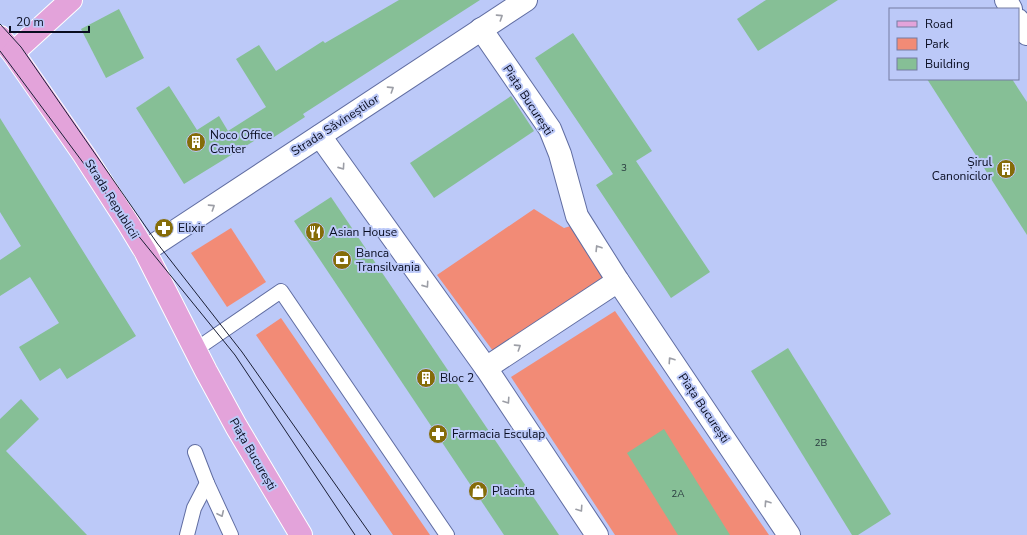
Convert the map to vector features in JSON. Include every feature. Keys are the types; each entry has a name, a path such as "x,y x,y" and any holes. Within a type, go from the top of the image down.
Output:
{"main road":[{"path":"7,45 71,0"},
{"name":"Strada Republicii","path":"7,45 84,155 145,251 206,371"},
{"name":"Piața București","path":"206,371 236,426 301,535"}],"street":[{"name":"Strada Săvineștilor","path":"145,251 526,0"},
{"path":"1019,22 1027,34"},
{"name":"Piața București","path":"481,29 550,129 560,154 577,216 618,282 789,535"},
{"path":"320,136 486,368 597,535"},
{"path":"486,368 618,282"}],"lane":[{"path":"195,350 281,291 447,535"},
{"path":"195,452 207,483 231,535"},
{"path":"187,535 194,508 207,483"}],"green space":[{"path":"534,209 564,228 574,225 607,275 493,351 437,275"},
{"path":"231,228 266,282 227,307 191,253"},
{"path":"615,311 769,535 615,535 511,377"},
{"path":"281,318 430,535 393,535 256,335"}],"building":[{"path":"399,0 480,0 303,114 305,117 271,139 267,133 184,184 136,108 169,86 197,130 219,116 228,131 266,107 236,59 259,45 276,71 323,41 325,43"},
{"path":"766,0 838,0 758,51 737,19"},
{"path":"119,9 144,58 106,78 81,29"},
{"path":"573,33 652,151 636,161 710,272 671,298 596,185 613,174 535,58"},
{"name":"Șirul Canonicilor","path":"928,80 1013,80 1027,102 1027,235"},
{"path":"511,96 534,131 434,198 410,163"},
{"path":"0,118 136,336 67,379 60,368 40,381 19,347 59,323 30,277 0,296 0,260 21,246 0,212"},
{"name":"Bloc 2","path":"331,197 559,535 504,535 294,221"},
{"path":"788,348 891,514 858,535 852,535 751,371"},
{"path":"21,399 39,419 6,451 87,535 0,535 0,419"},
{"path":"664,429 730,535 678,535 627,453"}],"tram line":[{"path":"0,24 21,47 157,243 242,352 371,535"},
{"path":"0,51 128,223 235,355 355,535"}],"place":[{"name":"Noco Office Center","path":"196,142"},
{"name":"Șirul Canonicilor","path":"1006,169"},
{"name":"Elixir","path":"164,228"},
{"name":"Asian House","path":"315,232"},
{"name":"Banca Transilvania","path":"342,260"},
{"name":"Bloc 2","path":"426,378"},
{"name":"Farmacia Esculap","path":"438,434"},
{"name":"Placinta","path":"478,491"}]}
